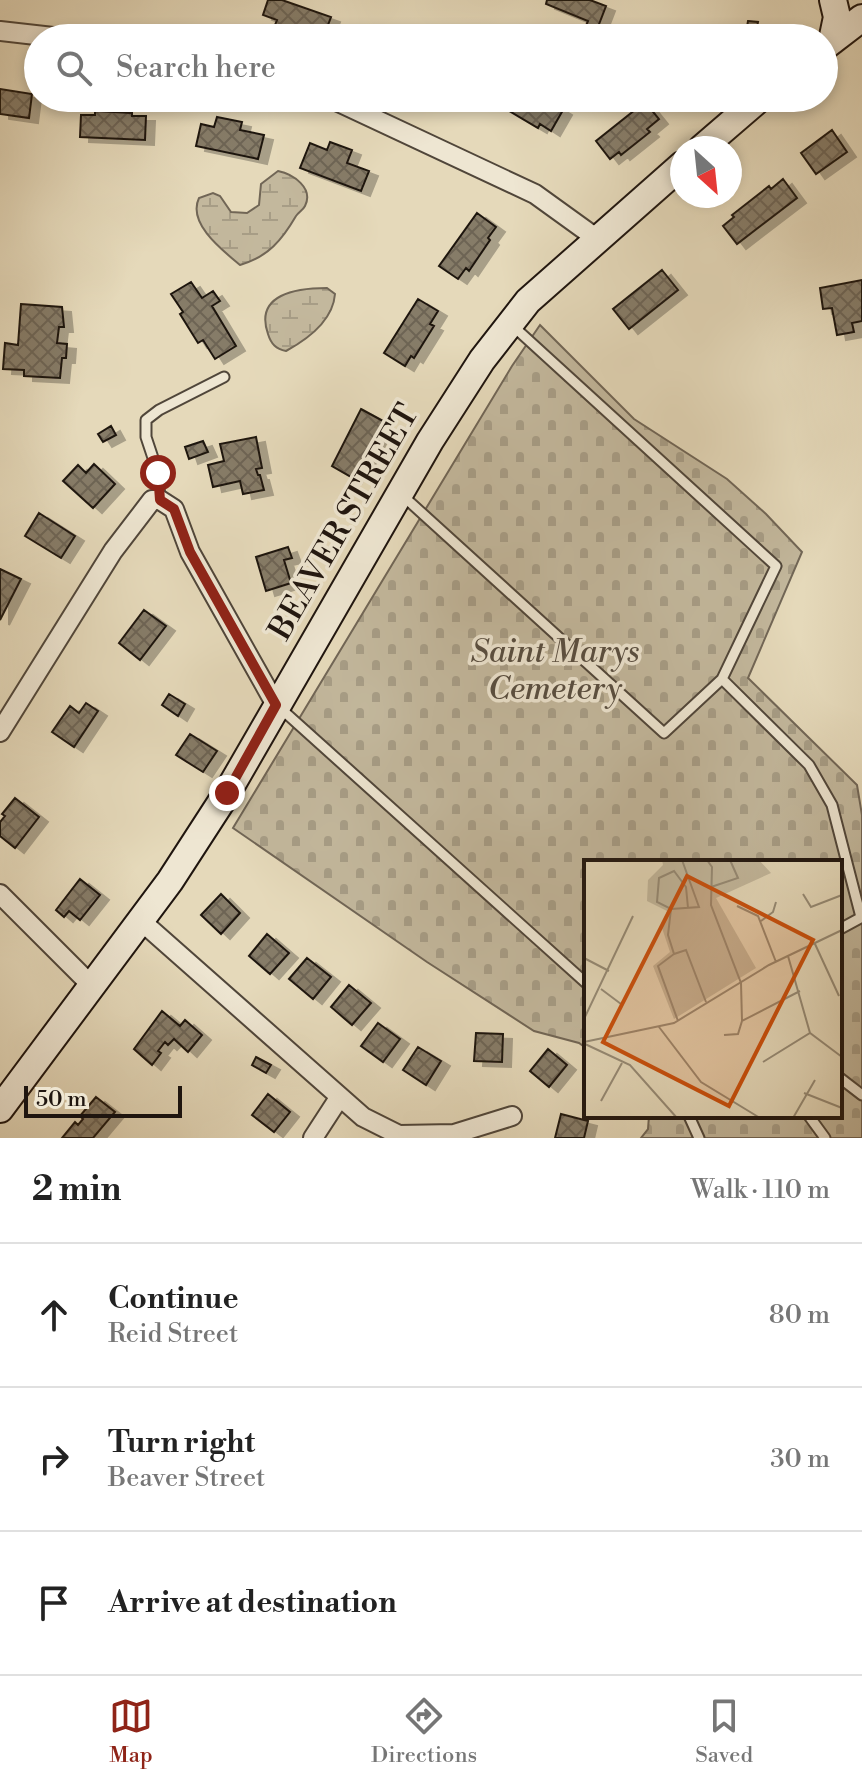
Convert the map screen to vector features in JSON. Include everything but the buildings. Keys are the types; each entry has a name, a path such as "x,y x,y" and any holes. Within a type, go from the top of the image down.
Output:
{"main road":[{"path":"833,0 837,17 835,24"},
{"path":"838,36 862,18"},
{"path":"716,136 744,112"},
{"name":"BEAVER STREET","path":"0,1109 170,881 227,793 400,493 482,360 528,301 670,175"}],"street":[{"path":"0,31 24,34"},
{"path":"360,112 535,194 596,238"},
{"path":"0,732 113,551 152,500 160,500 174,509 190,552 276,705"},
{"path":"0,894 92,986"},
{"path":"140,920 363,1117 399,1135 454,1134 512,1116"},
{"path":"313,1138 339,1098"}],"lane":[{"path":"400,493 664,733 722,679 776,566 510,323"},
{"path":"160,500 158,473 146,437 146,420 159,410 224,377"},
{"path":"722,679 809,765 832,805 862,917 842,928"},
{"path":"276,705 584,981"},
{"path":"842,1080 862,1095"},
{"path":"690,1118 699,1138"},
{"path":"810,1118 825,1138"}],"green space":[{"path":"278,171 290,175 304,188 307,193 305,206 273,246 259,257 240,265 216,244 202,226 198,217 199,198 213,193 220,196 231,212 247,213 259,205 261,184"},
{"path":"327,288 335,294 333,303 318,328 286,351 274,346 265,321 267,310 273,302 291,292"},
{"name":"Saint Marys Cemetery","path":"540,325 634,419 727,479 802,552 748,678 857,785 862,815 862,1138 641,1138 648,1129 649,1118 842,1118 842,860 584,860 584,1047 534,1031 427,962 233,828 512,366"}],"route":[{"path":"158,473 160,500 174,509 190,552 276,705 227,793"}]}
